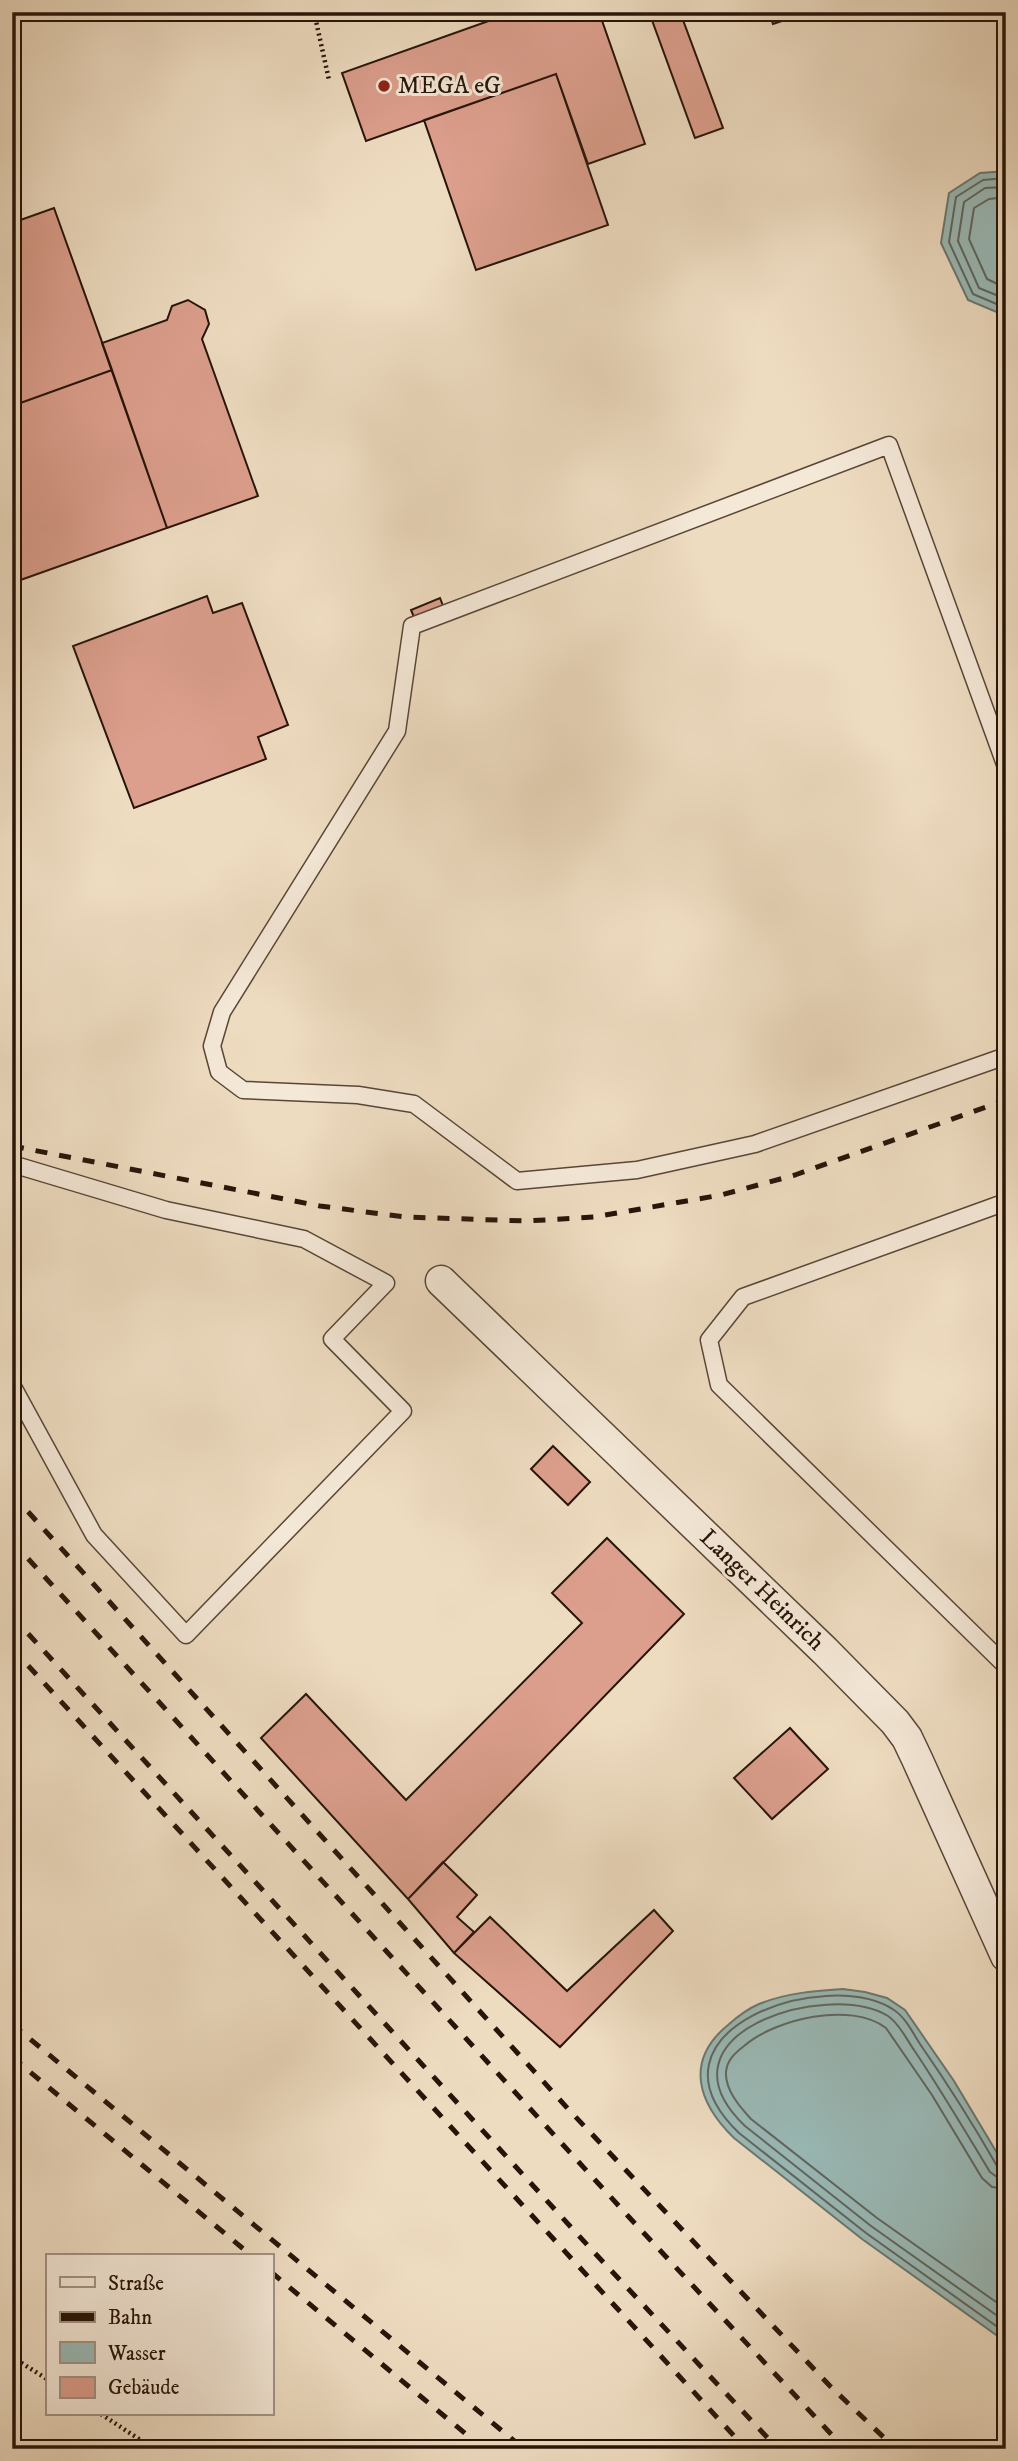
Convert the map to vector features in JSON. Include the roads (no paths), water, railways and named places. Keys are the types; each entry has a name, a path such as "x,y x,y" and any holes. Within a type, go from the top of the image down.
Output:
{"street":[{"name":"Langer Heinrich","path":"441,1281 806,1632 895,1722 907,1738 917,1759 1006,1956"}],"lane":[{"path":"1006,767 890,444 412,626 397,731 222,1012 212,1046 219,1072 243,1090 358,1095 414,1104 517,1181 637,1170 755,1144 1006,1056"},
{"path":"12,1164 166,1210 304,1239 386,1283 332,1339 403,1411 186,1635 94,1535 12,1385"},
{"path":"1006,1202 743,1297 709,1340 719,1385 1006,1666"}],"water":[{"path":"1006,171 1006,316 968,300 941,243 949,193 980,173"},
{"path":"843,1989 887,1998 905,2010 954,2081 1006,2168 1006,2342 862,2239 734,2138 712,2111 705,2096 701,2067 705,2053 714,2039 739,2016 755,2006 779,1997"}],"railway":[{"path":"12,1146 320,1206 405,1217 527,1221 594,1217 721,1195 795,1175 1006,1100"},
{"path":"12,1494 570,2111 830,2386 896,2449"},
{"path":"12,1541 628,2216 845,2449"},
{"path":"12,1616 591,2249 778,2449"},
{"path":"12,1648 746,2449"},
{"path":"12,2024 524,2449"},
{"path":"12,2057 250,2254"},
{"path":"273,2274 484,2449"}],"place":[{"name":"MEGA eG","path":"384,86"}]}
